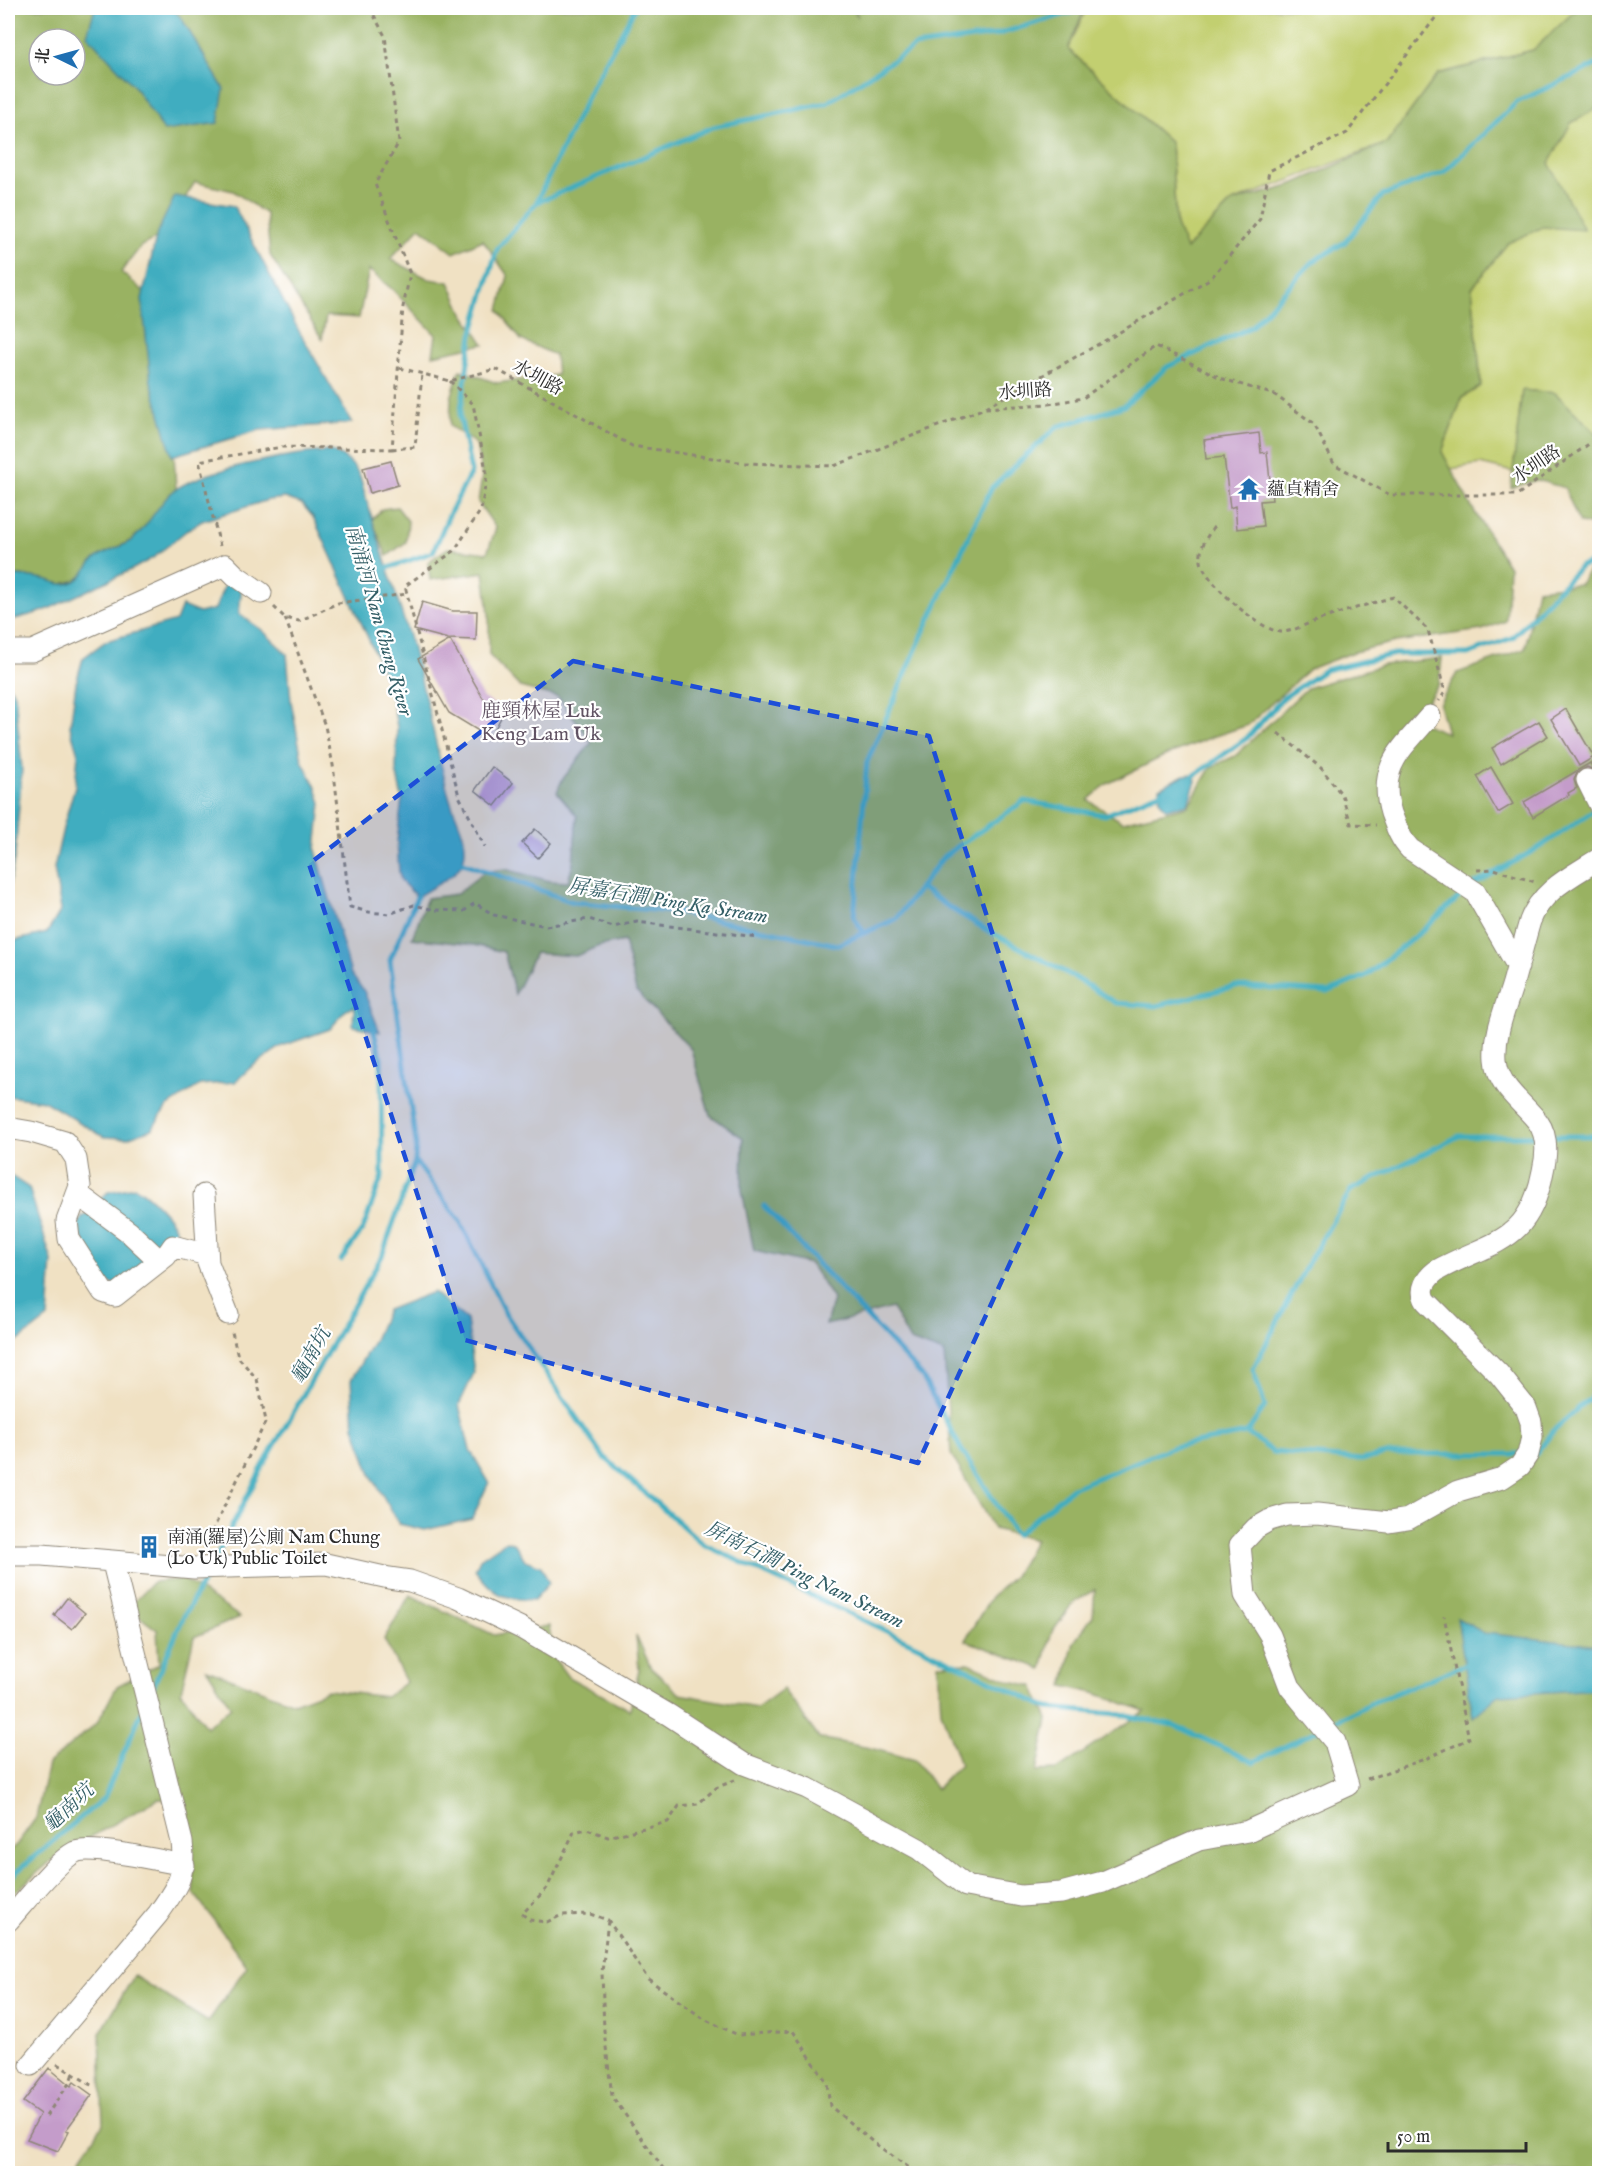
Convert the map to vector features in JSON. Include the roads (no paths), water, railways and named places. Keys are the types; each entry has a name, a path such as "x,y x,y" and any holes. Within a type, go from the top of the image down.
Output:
{"street":[{"path":"8,651 32,651 225,565 261,593"},
{"path":"1430,716 1400,752 1388,774 1386,793 1396,826 1410,849 1475,892 1518,967"},
{"path":"1587,780 1599,806"},
{"path":"8,1555 42,1555 113,1563 194,1568 326,1564 410,1581 459,1598 531,1634 669,1715 744,1764 807,1788 919,1850 966,1886 1021,1896 1061,1893 1103,1882 1199,1840 1248,1832 1348,1785 1335,1742 1290,1687 1270,1635 1245,1594 1240,1545 1256,1528 1270,1520 1287,1515 1305,1513 1389,1522 1408,1519 1458,1491 1510,1474 1520,1466 1531,1446 1532,1429 1523,1401 1432,1309 1423,1293 1427,1279 1436,1271 1496,1244 1517,1228 1532,1206 1540,1185 1546,1150 1543,1130 1507,1089 1496,1060 1500,1028 1532,913 1542,898 1553,888 1599,858"},
{"path":"8,1128 65,1142 76,1159 80,1186 67,1221 69,1239 103,1292 115,1296 160,1261 173,1246 207,1255"},
{"path":"78,1194 129,1232 160,1261"},
{"path":"204,1195 208,1263 228,1314"},
{"path":"35,2060 158,1914 174,1892 184,1864 182,1842 113,1563"},
{"path":"8,1921 65,1859 77,1851 98,1851 184,1864"}],"water":[{"path":"95,8 172,8 182,19 224,89 218,123 164,131 134,86 87,35"},
{"path":"175,196 234,206 299,331 352,423 260,430 172,456 151,382 142,299 157,233"},
{"name":"南涌河 Nam Chung River","path":"331,451 348,461 360,476 412,646 449,796 465,844 465,853 460,867 450,877 417,897 401,881 399,873 397,841 402,799 396,770 397,727 392,699 383,671 326,545 313,517 302,504 285,498 268,500 202,521 153,558 133,569 44,611 8,621 8,576 35,577 57,583 70,583 82,576 95,559 132,540 170,494 182,485 200,477 246,464"},
{"path":"232,579 242,586 239,614 262,630 287,654 291,701 302,760 316,787 321,803 316,850 351,974 364,991 380,1032 353,1026 354,1006 345,1011 330,1029 282,1046 250,1068 235,1082 200,1085 167,1107 152,1129 127,1138 104,1137 44,1101 8,1096 8,942 47,933 61,910 54,868 75,786 78,754 70,727 76,683 83,658 106,641 176,621 182,606 199,613 215,609 224,586"},
{"path":"8,685 15,694 22,769 15,855 8,893"},
{"path":"1194,774 1196,781 1188,804 1166,809 1160,801 1159,788 1184,775"},
{"path":"8,1174 29,1188 52,1261 48,1318 8,1349"},
{"path":"135,1187 159,1206 174,1225 176,1231 160,1245 152,1244 100,1200 108,1192"},
{"path":"89,1213 149,1257 120,1287 105,1281 80,1234 79,1223 82,1217"},
{"path":"433,1292 467,1320 474,1373 459,1405 470,1450 489,1482 472,1519 425,1530 399,1524 371,1475 354,1426 351,1380 373,1342 387,1310"},
{"path":"506,1541 515,1544 525,1560 541,1566 549,1583 534,1600 515,1599 494,1591 475,1570 480,1559"},
{"path":"1457,1618 1484,1633 1599,1646 1599,1689 1499,1695 1473,1717"}],"waterway":[{"path":"536,203 591,89 635,8"},
{"name":"南涌河 Nam Chung River","path":"382,567 388,568 433,552 471,472 460,416 472,335 497,249 536,203 713,127 827,103 915,46 995,35 1086,8"},
{"path":"864,933 854,917 867,762 924,631 992,487 1057,427 1124,406 1167,367 1251,327 1312,262 1345,242 1383,195 1444,172 1517,102 1600,63"},
{"name":"屏嘉石澗 Ping Ka Stream","path":"1188,780 1247,738 1283,698 1325,670 1395,654 1468,654 1512,638 1581,566 1600,560"},
{"name":"屏嘉石澗 Ping Ka Stream","path":"458,861 573,902 682,913 837,945 896,919 944,856 1024,801 1105,815 1164,791"},
{"path":"1473,885 1540,847 1598,808"},
{"path":"920,887 987,930 1074,977 1116,1003 1156,1006 1236,986 1328,992 1367,975 1422,931 1466,891"},
{"name":"屏南石澗 Ping Nam Stream","path":"417,897 390,960 416,1144 415,1161 460,1221 505,1313 602,1455 703,1544 1048,1708 1116,1714 1174,1725 1253,1762 1318,1730"},
{"path":"341,1260 363,1229 382,1176 381,1058 372,1024"},
{"path":"764,1206 922,1376 961,1449 1016,1535 1072,1488 1173,1447 1247,1433 1265,1406 1253,1369 1308,1263 1351,1190 1459,1136 1538,1136"},
{"path":"1550,1136 1600,1136"},
{"name":"龜南坑","path":"216,1557 263,1466 382,1256 415,1161"},
{"path":"1536,1454 1555,1429 1600,1389"},
{"path":"1247,1433 1273,1452 1362,1460 1386,1454 1521,1454"},
{"name":"龜南坑","path":"152,1689 183,1618 205,1578"},
{"name":"屏南石澗 Ping Nam Stream","path":"1326,1726 1371,1703 1464,1665 1469,1665"},
{"name":"龜南坑","path":"8,1879 104,1798 142,1711"}],"place":[{"name":"蘊貞精舍","path":"1249,489"},
{"name":"南涌(羅屋)公廁 Nam Chung (Lo Uk) Public Toilet","path":"149,1547"}],"district":[{"name":"鹿頸林屋 Luk Keng Lam Uk","path":"541,722"}]}
